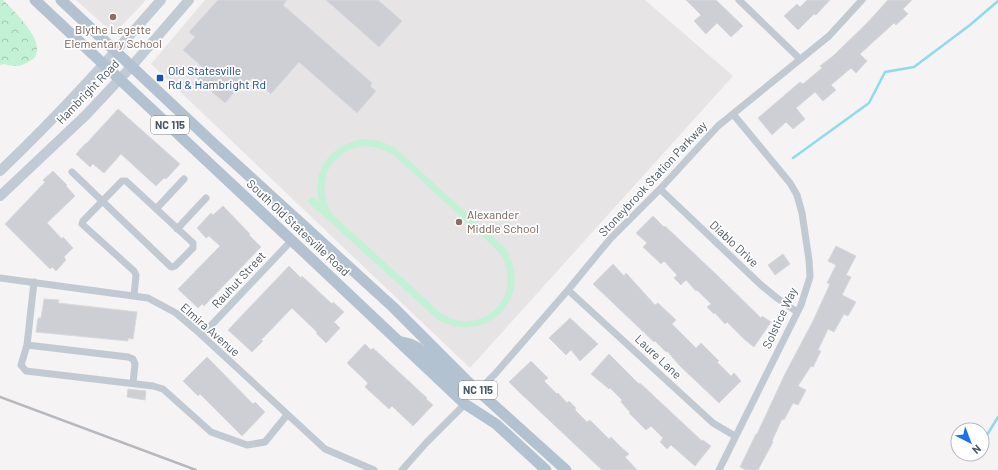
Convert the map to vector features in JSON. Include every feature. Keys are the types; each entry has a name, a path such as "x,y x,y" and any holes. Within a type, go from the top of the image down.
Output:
{"main road":[{"name":"South Old Statesville Road","path":"35,0 465,404 496,424 546,470"},
{"name":"South Old Statesville Road","path":"61,0 131,67 393,307 478,391 565,469"},
{"path":"400,342 410,344 418,348 463,388 468,391 478,391"},
{"path":"465,404 470,401 479,402 532,448 565,469"}],"street":[{"name":"Hambright Road","path":"0,171 28,144 104,64 161,0"},
{"name":"Hambright Road","path":"0,196 65,135 120,79 189,0"},
{"path":"739,0 800,59"},
{"name":"Stoneybrook Station Parkway","path":"478,391 495,374 568,290 610,239 660,189 718,126 829,36 862,0"},
{"name":"Solstice Way","path":"719,470 797,312 810,277 802,213 797,195 790,183 733,114"},
{"path":"72,172 102,202 172,267 193,248 194,245 124,180 102,202 83,221 82,224 134,271 136,275 134,296"},
{"path":"156,209 184,179"},
{"name":"Diablo Drive","path":"660,189 761,285 797,312"},
{"path":"177,229 206,198"},
{"name":"Rauhut Street","path":"202,335 292,240"},
{"name":"Elmira Avenue","path":"0,278 148,298 176,313 202,335 325,449 374,470"},
{"path":"34,282 27,346 21,365 26,371 153,386 163,390 211,432 247,445 265,442 287,415"},
{"name":"Laure Lane","path":"568,290 713,423 735,436"},
{"path":"27,346 128,357 133,359 135,364 133,383"},
{"path":"402,470 426,443 465,404"}],"shaded area":[{"name":"Blythe Legette Elementary School","path":"76,0 146,0 114,34"},
{"name":"Alexander Middle School","path":"205,0 645,0 733,76 470,368 151,64"}],"green space":[{"path":"0,0 3,0 27,26 36,43 37,50 35,57 24,64 17,66 4,64 0,65"},
{"path":"365,139 380,141 394,147 505,248 513,266 515,283 511,299 502,312 489,321 474,327 457,327 438,320 307,201 312,196 319,202 317,190 321,169 334,152 353,142","holes":["365,146 377,148 396,157 499,252 506,267 508,282 504,296 497,308 486,316 473,321 458,320 442,314 333,215 327,204 324,192 328,171 342,154 352,149"]}],"building":[{"path":"218,0 287,0 283,5 372,83 370,86 376,91 357,113 299,62 271,94 252,78 241,90 238,88 225,103 197,79 206,70 183,50 195,37 189,32"},
{"path":"326,0 378,0 402,21 379,47"},
{"path":"686,0 716,0 743,26 731,37 717,23 706,34 694,21 701,15"},
{"path":"807,0 830,0 816,15 814,14 798,30 784,16 797,4 800,7"},
{"path":"888,0 912,0 903,9 908,14 896,25 894,23 860,54 867,61 856,73 851,68 831,85 836,90 823,101 815,92 796,108 805,119 793,129 786,122 772,135 758,118 800,82 803,84 822,68 820,66 833,56 866,24"},
{"path":"118,109 180,164 166,179 164,178 156,186 121,154 104,173 93,164 90,167 76,154"},
{"path":"53,171 67,185 66,186 75,196 47,223 73,248 64,257 66,260 56,271 52,267 50,269 5,224 45,182 43,180"},
{"path":"223,206 261,247 204,306 202,304 198,308 178,289 220,246 209,236 206,238 197,228 211,213 213,215"},
{"path":"653,216 761,318 762,316 771,322 754,347 727,322 725,324 715,313 714,314 707,307 711,304 686,280 681,285 674,278 677,275 664,261 661,264 643,247 647,243 636,233"},
{"path":"836,246 856,256 846,275 851,277 842,295 856,302 848,316 844,314 834,332 828,329 818,350 821,351 813,367 811,366 798,386 806,390 798,405 793,403 784,420 782,419 772,441 773,442 758,470 746,470 740,467 830,284 827,283 836,265 828,261"},
{"path":"783,254 790,264 775,275 768,265"},
{"path":"613,264 624,276 626,273 655,305 658,303 676,320 672,324 696,348 701,343 719,361 717,362 731,376 734,373 741,381 719,403 679,365 667,351 666,352 655,341 654,342 593,284"},
{"path":"289,266 332,304 333,302 344,312 334,322 340,328 326,343 316,333 317,332 292,308 261,340 263,341 252,352 228,330"},
{"path":"44,299 59,300 58,303 137,312 133,339 128,338 128,341 36,332 38,318 41,318"},
{"path":"570,318 598,344 580,361 571,350 566,355 549,338"},
{"path":"365,344 371,350 373,348 433,405 413,426 392,406 389,409 365,387 368,383 347,363"},
{"path":"609,354 639,384 640,383 702,441 703,440 711,446 695,466 671,445 667,449 660,442 663,438 651,426 646,430 629,413 630,412 621,402 622,400 610,388 609,389 591,374"},
{"path":"207,357 253,404 255,402 265,412 242,436 200,394 198,396 183,381"},
{"path":"531,361 548,378 544,381 557,394 558,393 567,403 569,401 576,408 575,410 587,422 590,420 609,439 611,437 629,454 625,457 637,470 602,470 509,382"},
{"path":"128,389 146,391 145,400 127,397"}],"waterway":[{"path":"793,158 869,103 885,72 914,67 970,25 998,1"},
{"path":"990,430 998,417"}],"railway":[{"path":"0,397 196,470"}],"place":[{"name":"Blythe Legette Elementary School","path":"113,17"},
{"name":"Old Statesville Rd & Hambright Rd","path":"160,78"},
{"name":"Alexander Middle School","path":"459,222"}]}
